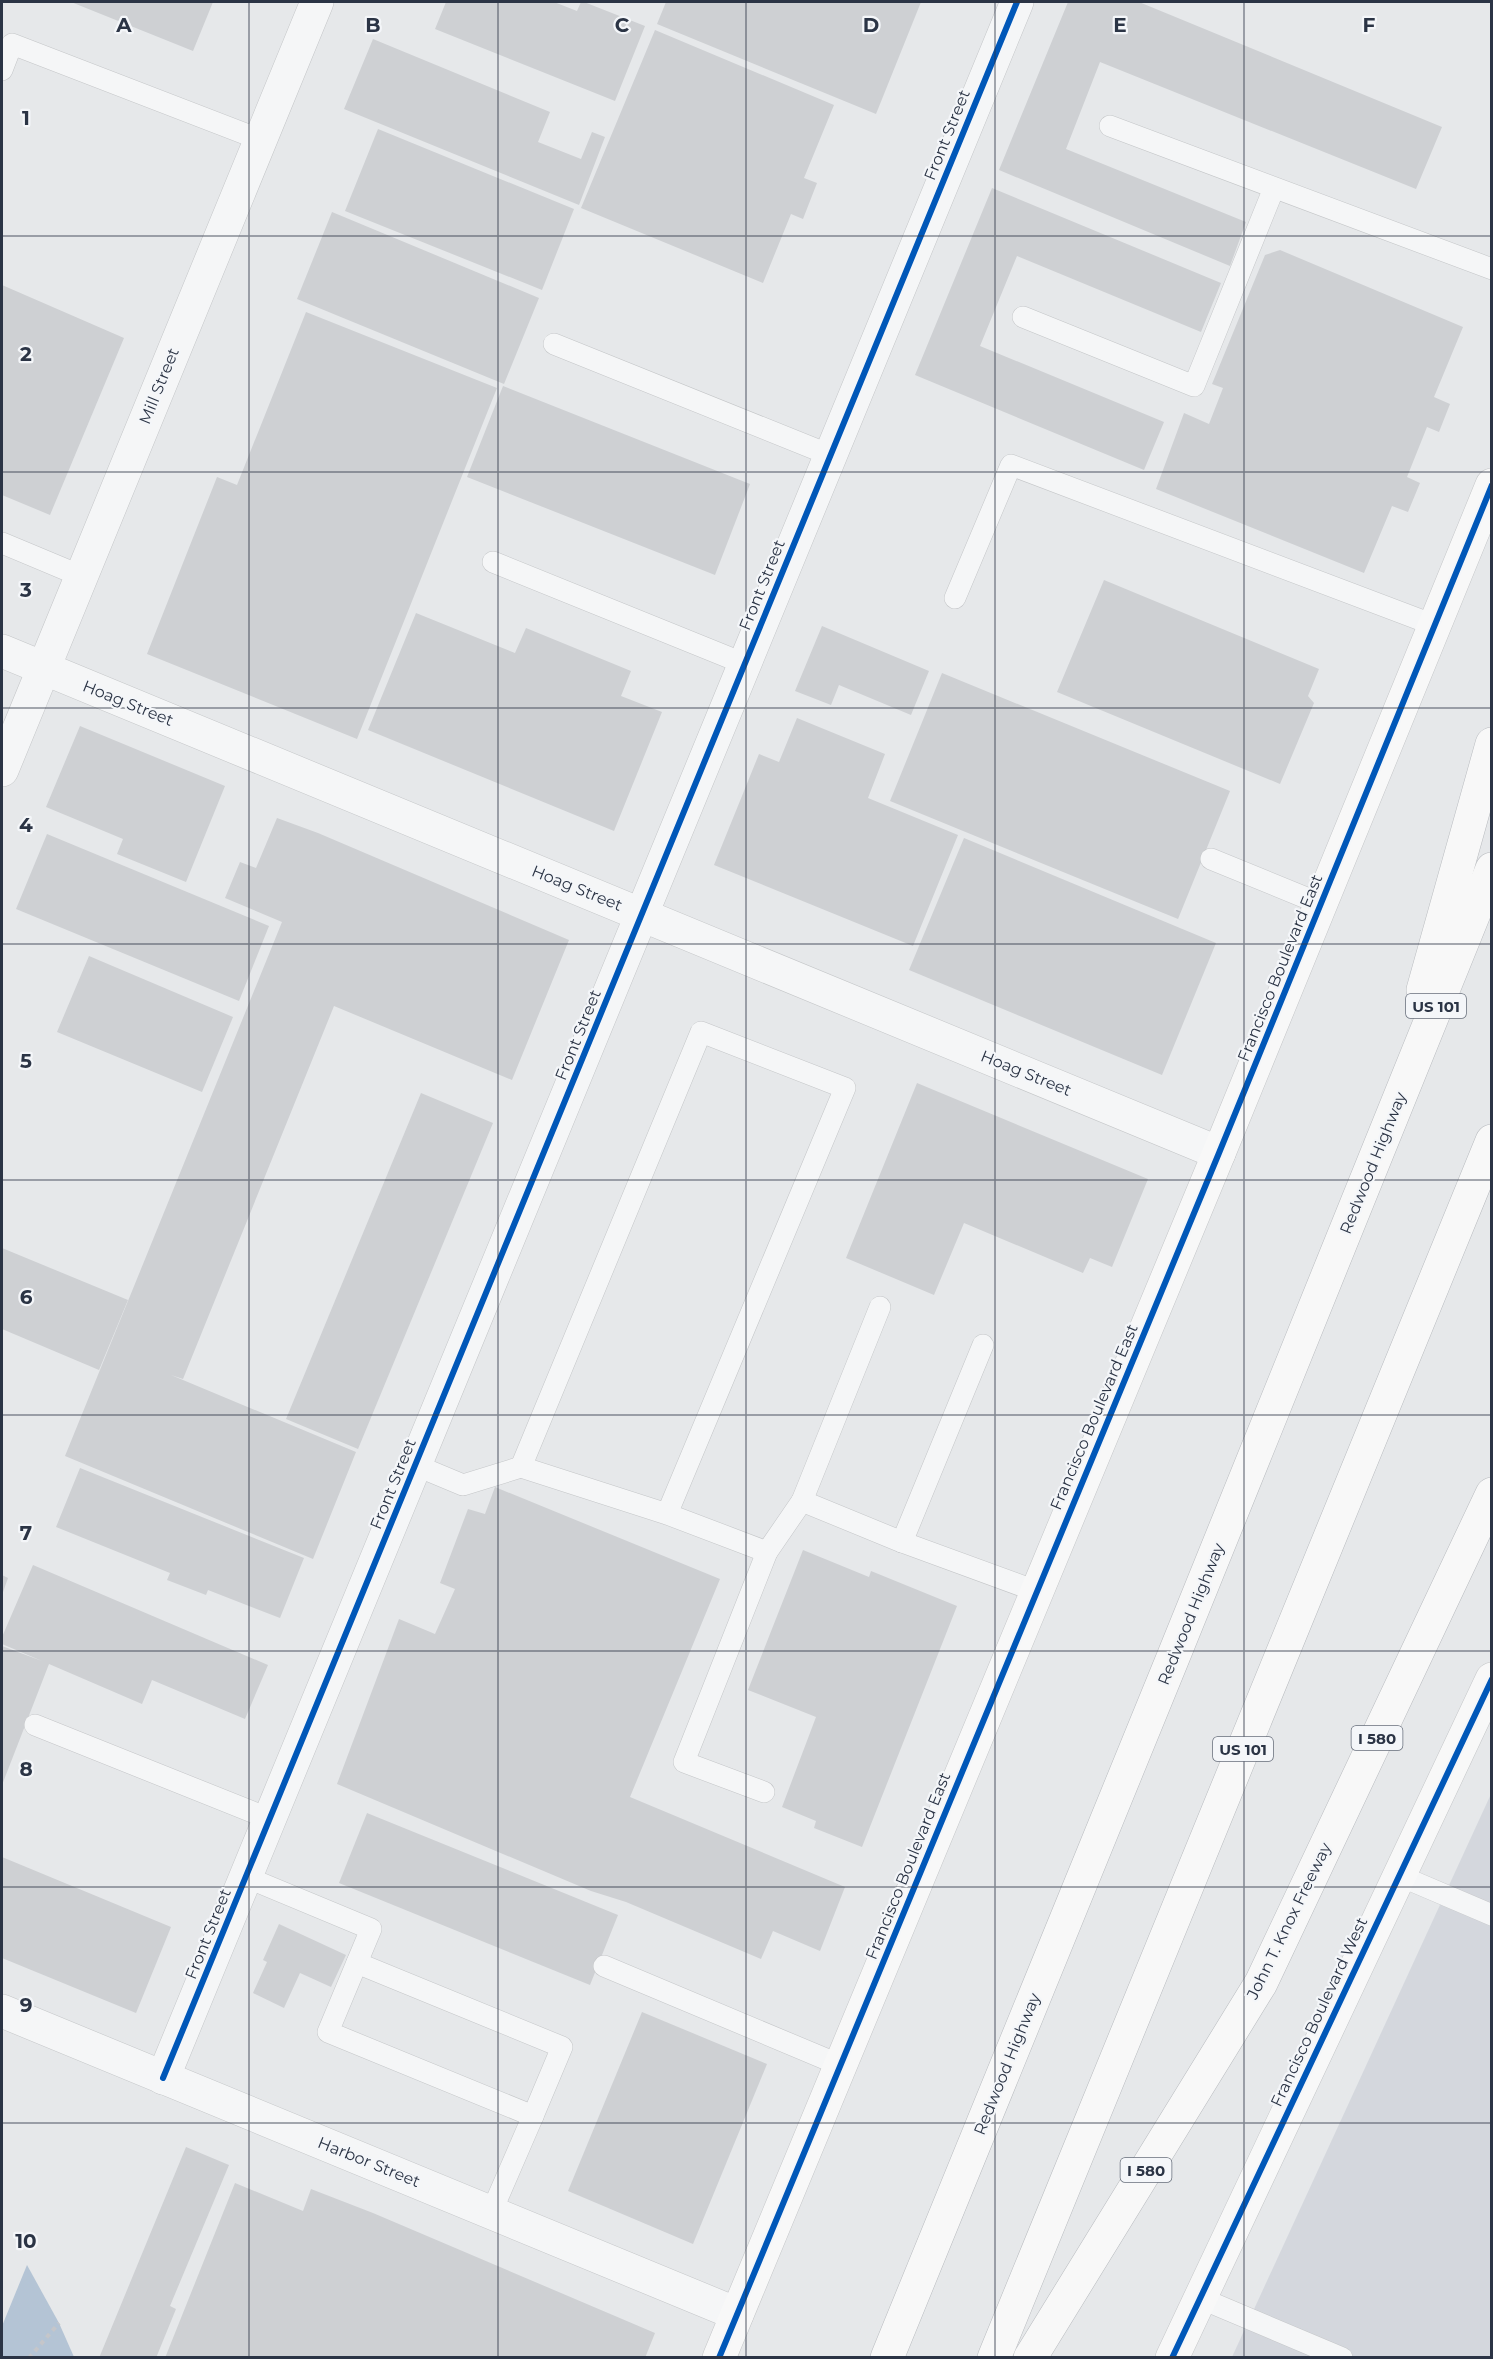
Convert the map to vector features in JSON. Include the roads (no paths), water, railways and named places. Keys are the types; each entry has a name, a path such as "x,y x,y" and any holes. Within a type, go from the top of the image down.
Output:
{"main road":[{"name":"Francisco Boulevard East","path":"719,2358 1219,1153 1491,485"},
{"path":"1380,1144 1491,744"},
{"name":"Redwood Highway","path":"887,2358 1491,868"},
{"name":"US 101","path":"994,2358 1491,1141"},
{"name":"John T. Knox Freeway","path":"1030,2358 1261,1983 1491,1494"},
{"name":"Francisco Boulevard West","path":"1172,2358 1491,1679"}],"street":[{"name":"Mill Street","path":"2,770 317,2"},
{"name":"Front Street","path":"163,2078 1017,2"},
{"name":"Hoag Street","path":"2,651 1219,1153"},
{"name":"Harbor Street","path":"2,2011 737,2314"}],"lane":[{"path":"2,70 12,44 261,140"},
{"path":"1110,126 1491,269"},
{"path":"1023,317 1194,386 1274,188"},
{"path":"554,344 830,456"},
{"path":"955,598 1011,465 1434,626"},
{"path":"2,543 81,576"},
{"path":"493,562 745,664"},
{"path":"1211,859 1321,904"},
{"path":"521,1467 701,1032 844,1088 667,1514"},
{"path":"764,1791 684,1762 767,1552 802,1501 880,1307"},
{"path":"902,1542 983,1345"},
{"path":"415,1465 463,1485 521,1467 667,1514 767,1552"},
{"path":"802,1501 902,1542 1036,1591"},
{"path":"35,1725 270,1819"},
{"path":"1398,1875 1491,1915"},
{"path":"246,1877 371,1929 328,2032 533,2116"},
{"path":"357,1963 562,2047 492,2213"},
{"path":"604,1966 840,2065"},
{"path":"1200,2298 1342,2358"}],"water":[{"path":"27,2265 59,2323 74,2357 2,2357 2,2326"}]}
